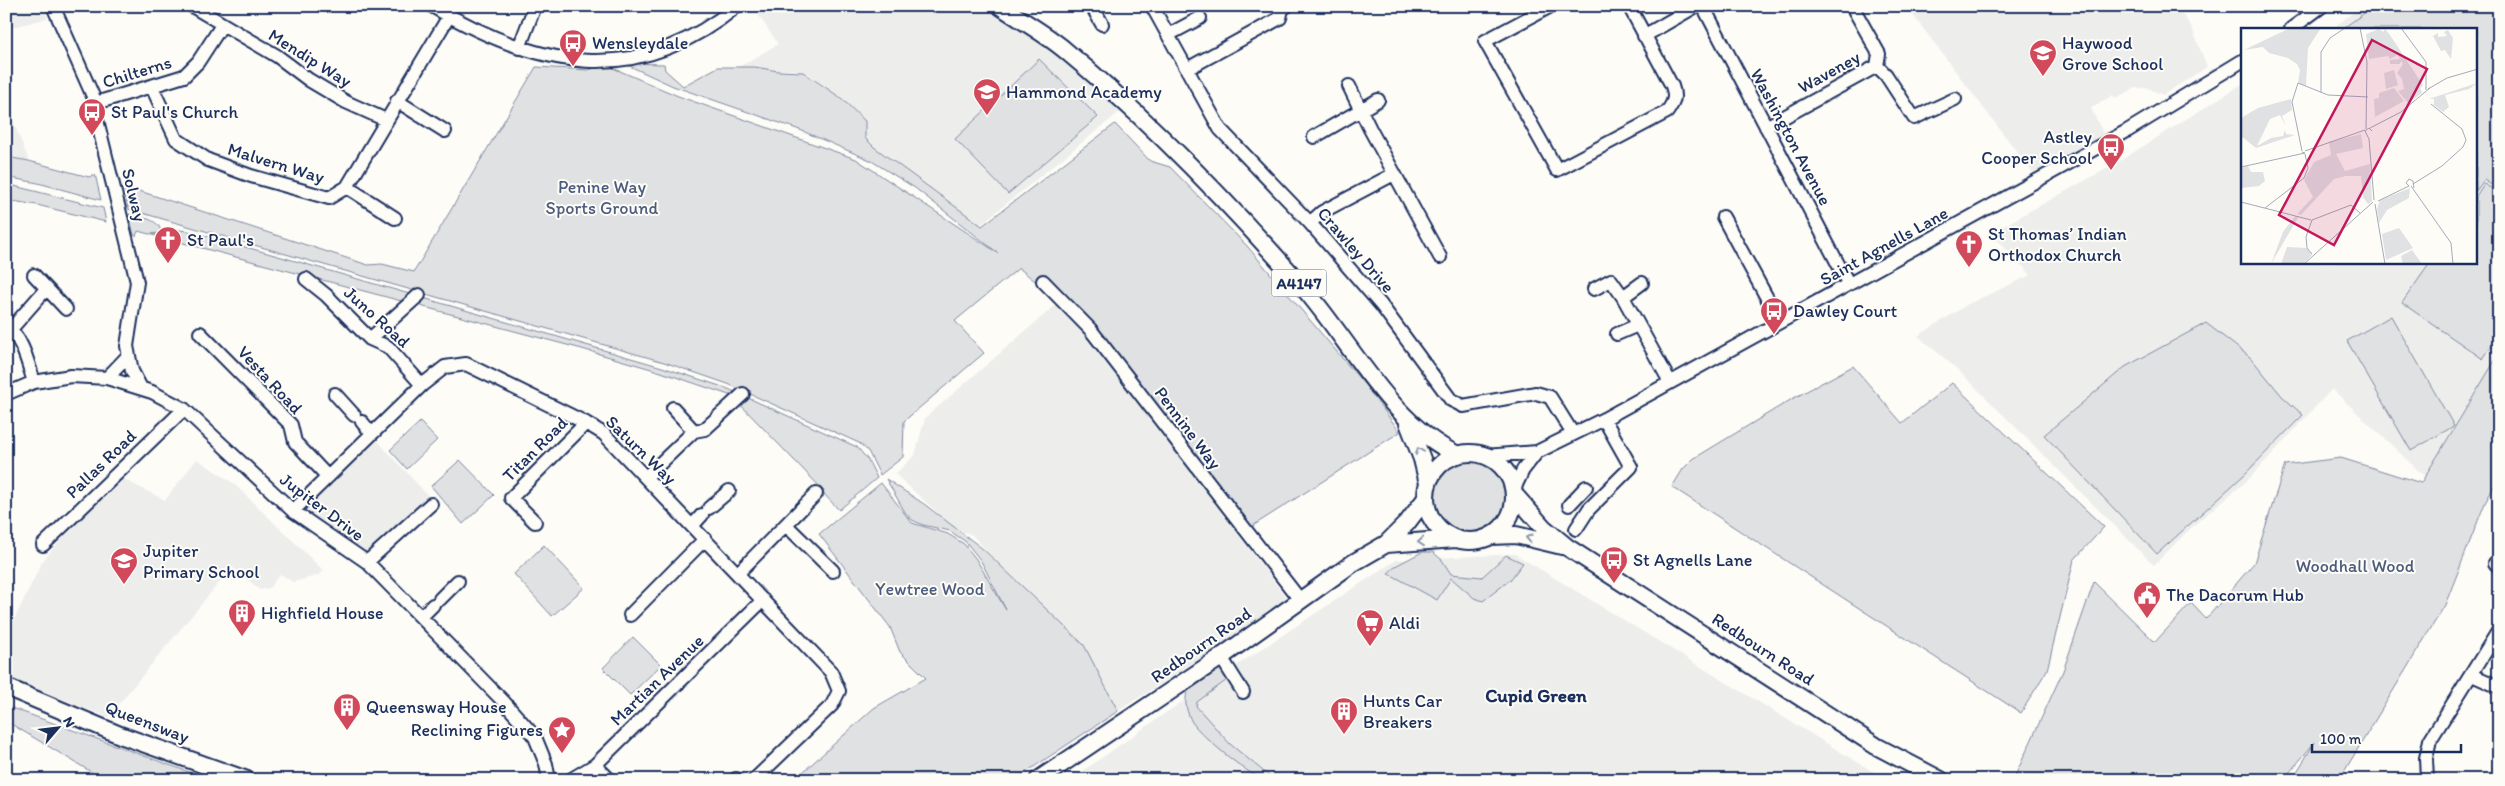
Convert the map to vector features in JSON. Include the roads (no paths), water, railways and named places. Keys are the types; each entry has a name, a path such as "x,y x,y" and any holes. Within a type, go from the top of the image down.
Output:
{"main road":[{"name":"A4147","path":"1000,6 1064,50 1210,186 1302,286 1407,420 1438,446 1458,455"},
{"name":"A4147","path":"1407,420 1422,459 1427,490"},
{"path":"1476,454 1485,456 1504,470 1513,492 1511,514 1499,530 1491,536 1480,540 1456,540 1434,524 1428,511 1427,490 1443,462 1458,455 1476,454"},
{"name":"Redbourn Road","path":"1038,780 1221,657 1353,563 1386,544 1407,523 1427,490"},
{"name":"Redbourn Road","path":"1513,492 1544,528 1567,547 1876,746 1941,780"},
{"name":"Redbourn Road","path":"1491,536 1516,535 1567,547"},
{"name":"Redbourn Road","path":"1386,544 1456,540"},
{"name":"Queensway","path":"6,687 120,735 247,780"}],"street":[{"name":"Solway","path":"53,6 96,103 96,116 137,282 127,346 128,356 141,388"},
{"name":"Mendip Way","path":"192,6 277,56 309,80 346,102 386,120"},
{"path":"432,6 449,16 519,48 560,59 612,60 641,57 666,49 698,35 737,6"},
{"path":"519,48 535,6"},
{"path":"1092,6 1102,24"},
{"name":"Crawley Drive","path":"1152,6 1220,129 1310,223 1381,305 1451,400 1463,406 1536,393 1550,397 1572,434"},
{"path":"1551,6 1485,41 1556,170 1667,112 1674,102 1675,95 1672,86 1629,6"},
{"path":"1644,36 1696,6"},
{"name":"Washington Avenue","path":"1703,6 1848,283"},
{"name":"Waveney","path":"1766,127 1877,66 1879,54 1852,6"},
{"path":"2291,28 2322,6"},
{"path":"1187,69 1280,18 1283,7"},
{"name":"Malvern Way","path":"152,87 176,139 208,160 251,176 330,198 347,187 449,16"},
{"path":"1168,35 1200,18"},
{"name":"Chilterns","path":"96,103 184,76 198,62 222,25"},
{"name":"Saint Agnells Lane","path":"1485,456 1537,452 1604,419 2120,135 2241,62"},
{"path":"1877,66 1886,75 1914,118 1955,100"},
{"path":"1349,86 1394,174 1440,257"},
{"path":"1314,137 1378,100"},
{"path":"397,101 445,131"},
{"path":"1310,223 1322,212 1394,174"},
{"path":"347,187 395,218"},
{"path":"1723,217 1780,322"},
{"path":"34,275 66,309"},
{"name":"Juno Road","path":"306,280 326,294 370,339 388,347 422,385"},
{"path":"1594,289 1611,280 1623,297 1670,382"},
{"name":"Pennine Way","path":"1043,281 1090,329 1300,600"},
{"path":"1623,297 1642,283"},
{"path":"34,382 22,348 9,327 46,289"},
{"path":"370,339 419,295"},
{"path":"1617,334 1638,324"},
{"name":"Vesta Road","path":"200,333 291,425 295,442 328,477"},
{"path":"107,378 128,356"},
{"name":"Saturn Way","path":"293,511 422,385 445,367 466,364 586,423 604,434 832,672 839,691 832,705 764,777"},
{"name":"Jupiter Drive","path":"6,394 34,382 71,376 107,378 141,388 184,408 293,511 366,562 420,617 535,737 546,764 549,780"},
{"path":"335,394 372,434"},
{"path":"646,477 694,431 705,430 743,394"},
{"name":"Pallas Road","path":"43,545 184,408"},
{"path":"673,408 694,431"},
{"path":"1576,529 1589,509 1631,467 1604,419"},
{"name":"Titan Road","path":"535,522 511,498 586,423"},
{"name":"Saint Agnells Lane","path":"1513,492 1523,470 1537,452"},
{"path":"692,526 728,491"},
{"path":"738,573 816,494"},
{"path":"1578,496 1589,509"},
{"path":"366,562 431,504"},
{"path":"786,525 833,571"},
{"path":"630,615 705,539"},
{"path":"420,617 458,580"},
{"name":"Martian Avenue","path":"570,780 595,765 763,600"},
{"path":"2427,780 2426,758 2430,740 2499,630"},
{"path":"1221,657 1243,692"},
{"path":"2472,675 2499,687"},
{"path":"595,765 610,780"}],"place":[{"name":"Wensleydale","path":"573,67"},
{"name":"Haywood Grove School","path":"2043,77"},
{"name":"Hammond Academy","path":"987,116"},
{"name":"St Paul's Church","path":"92,136"},
{"name":"Astley Cooper School","path":"2111,171"},
{"name":"St Paul's","path":"168,264"},
{"name":"St Thomas’ Indian Orthodox Church","path":"1969,268"},
{"name":"Dawley Court","path":"1774,335"},
{"name":"St Agnells Lane","path":"1614,584"},
{"name":"Jupiter Primary School","path":"124,585"},
{"name":"The Dacorum Hub","path":"2147,619"},
{"name":"Highfield House","path":"242,637"},
{"name":"Aldi","path":"1370,647"},
{"name":"Queensway House","path":"347,731"},
{"name":"Hunts Car Breakers","path":"1344,735"},
{"name":"Reclining Figures","path":"562,754"}],"district":[{"name":"Cupid Green","path":"1536,695"}],"park label":[{"name":"Penine Way Sports Ground","path":"602,197"},
{"name":"Woodhall Wood","path":"2355,566"},
{"name":"Yewtree Wood","path":"930,589"}]}
